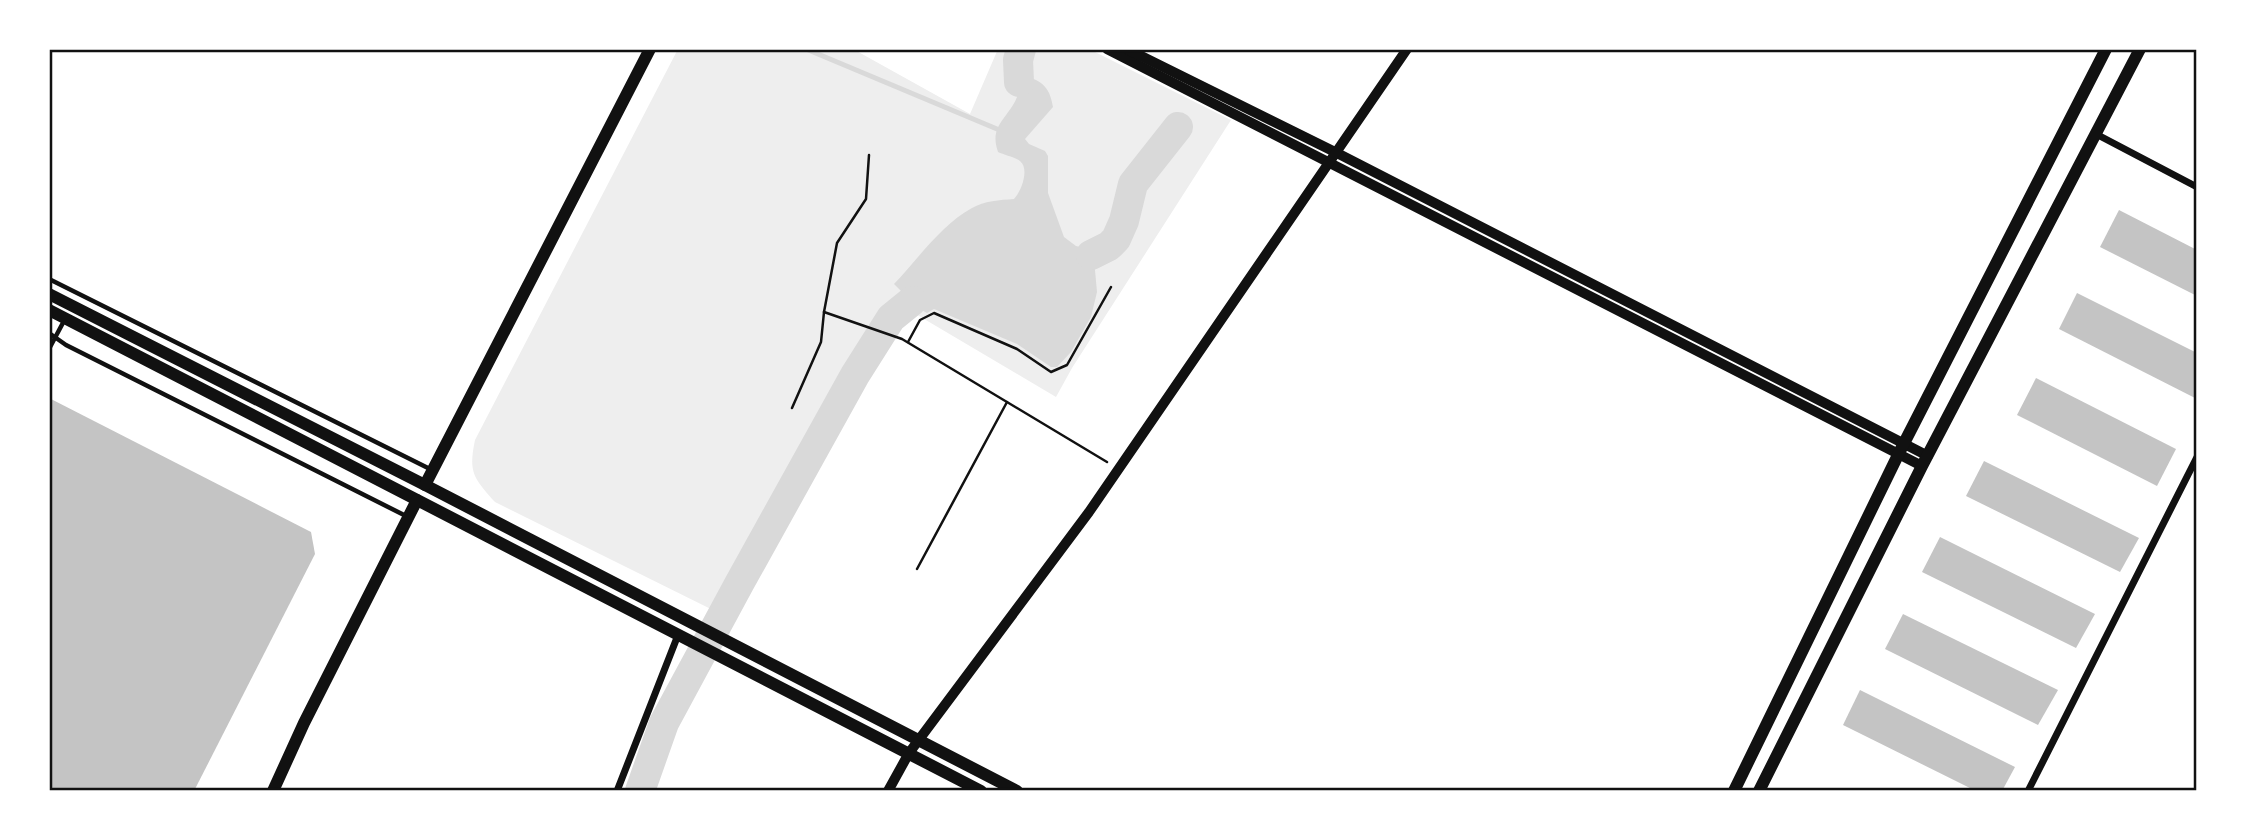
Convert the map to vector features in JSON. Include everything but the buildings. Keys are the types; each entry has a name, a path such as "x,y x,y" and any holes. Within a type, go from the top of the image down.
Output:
{"main road":[{"path":"425,485 650,49"},
{"path":"1734,791 1902,448 2106,49"},
{"path":"1759,791 1925,461 2140,49"},
{"path":"49,294 1017,791"},
{"path":"49,310 981,791"},
{"path":"272,791 417,500"}],"street":[{"path":"1107,49 1329,164 1902,448"},
{"path":"1127,49 1337,153 1925,461"},
{"path":"888,791 909,753 1119,469 1407,49"},
{"path":"2096,134 2197,187"},
{"path":"2028,791 2197,457"},
{"path":"617,791 678,635"}],"lane":[{"path":"49,279 432,471"},
{"path":"49,349 65,318"},
{"path":"49,333 66,345 408,518"}],"path":[{"path":"792,408 821,342 837,243 866,199 869,155"},
{"path":"908,342 920,320 934,313 1017,349 1051,372 1067,365 1111,287"},
{"path":"824,312 908,342 1119,469"},
{"path":"918,569 1007,402"}],"shaded area":[{"path":"678,49 853,49 970,114 998,49 1089,49 1231,120 1056,397 914,313 876,361 733,620 495,502 478,481 472,460 475,440"},
{"path":"1028,77 1045,87 1053,107 1025,139 1029,144 1045,151 1048,156 1048,193 1064,237 1076,246 1088,249 1094,259 1097,292 1091,317 1071,352 1057,367 1051,367 1017,344 934,309 927,313 918,308 894,284 940,233 961,215 982,204 1014,199 1017,196 1022,186 1023,165 1018,160 998,152 996,134 1015,102 1019,82"}],"waterway":[{"path":"806,49 997,129"},
{"path":"1019,82 1018,60 1021,49"},
{"path":"1091,255 1109,246 1116,239 1124,221 1133,184 1178,127"},
{"path":"640,791 664,723 855,375 891,318 912,301"}]}
